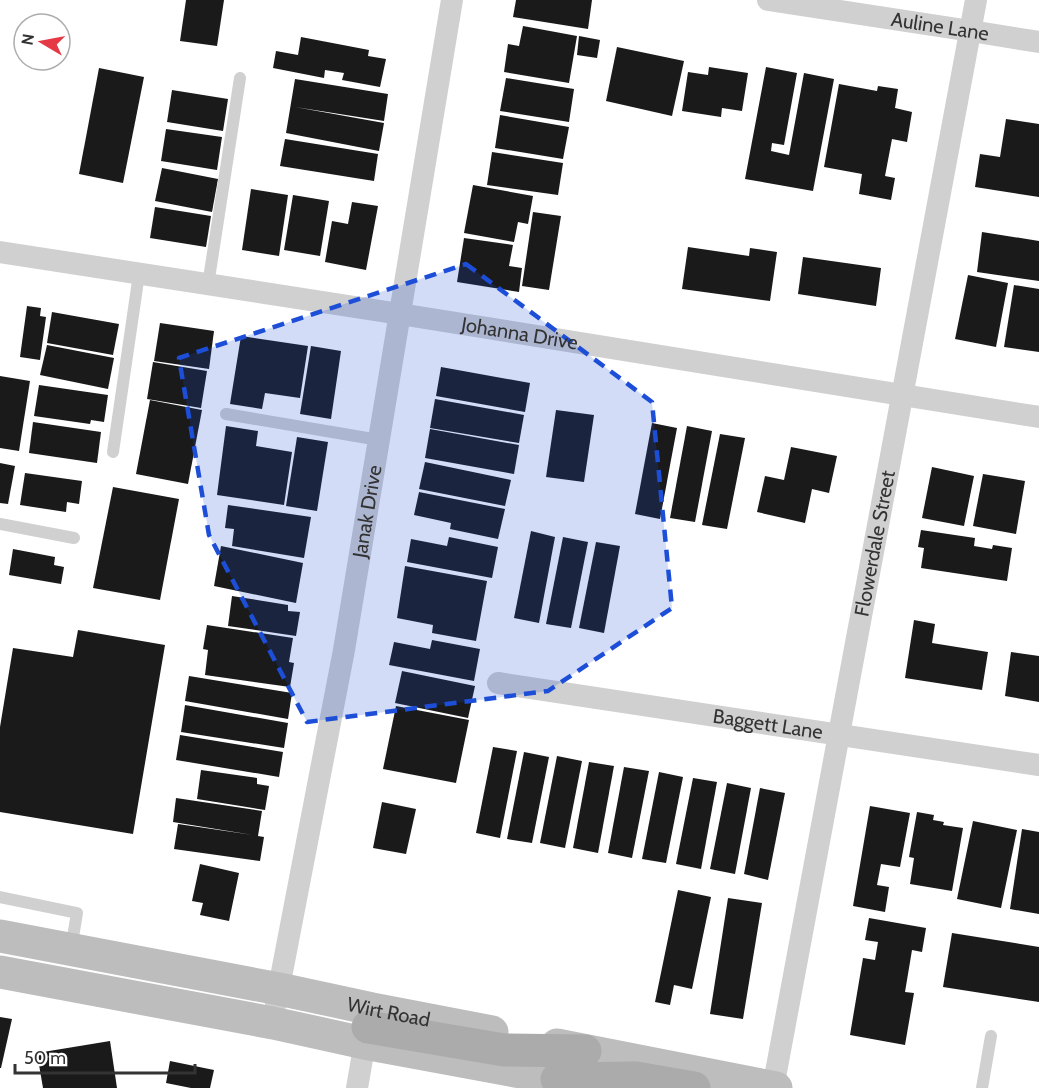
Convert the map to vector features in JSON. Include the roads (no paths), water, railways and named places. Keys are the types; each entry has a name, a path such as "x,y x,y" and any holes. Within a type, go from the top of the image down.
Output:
{"main road":[{"name":"Wirt Road","path":"0,936 279,989 368,1026 581,1084"},
{"name":"Wirt Road","path":"0,972 273,1023 368,1026"},
{"path":"368,1026 504,1050 585,1051 774,1088"},
{"path":"581,1084 636,1078 694,1088"}],"street":[{"name":"Janak Drive","path":"273,1023 344,650 452,0"},
{"name":"Auline Lane","path":"768,0 1039,42"},
{"name":"Flowerdale Street","path":"774,1088 976,0"},
{"name":"Johanna Drive","path":"0,252 1039,417"},
{"name":"Baggett Lane","path":"498,683 1039,765"},
{"path":"357,1088 368,1026"}],"lane":[{"path":"208,285 240,78"},
{"path":"113,452 139,274"},
{"path":"226,414 379,440"},
{"path":"0,524 74,538"},
{"path":"0,897 77,913 71,949"},
{"path":"982,1088 991,1036"}]}
